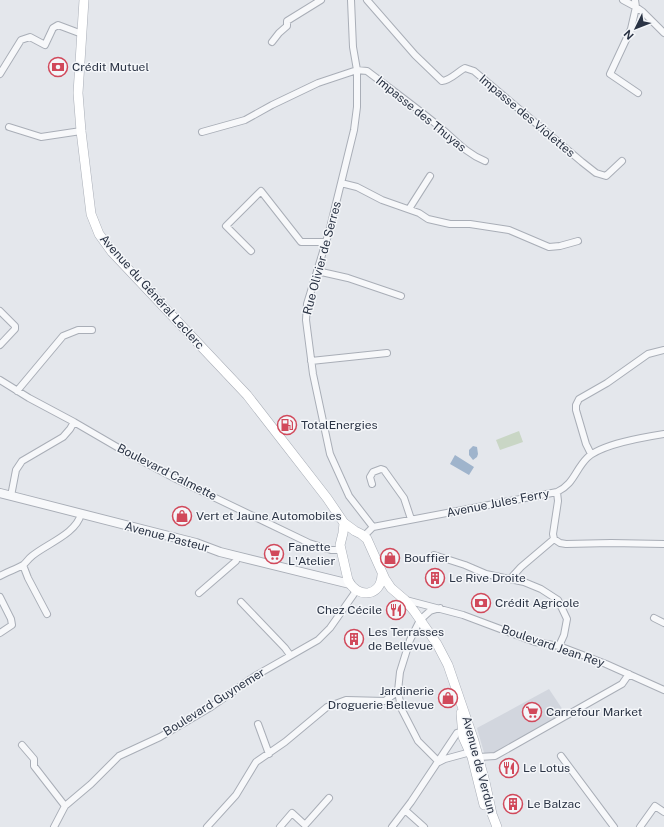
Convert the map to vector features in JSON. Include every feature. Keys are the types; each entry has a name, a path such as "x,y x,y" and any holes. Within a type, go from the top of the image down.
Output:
{"main road":[{"name":"Avenue du Général Leclerc","path":"84,0 78,93 91,214 94,224 105,243 247,396 327,498 344,523 355,531"},
{"path":"344,523 340,545 345,568 353,588 364,593 371,592 377,588 382,575"},
{"path":"342,538 350,532 355,531 364,536"},
{"name":"Avenue de Verdun","path":"364,536 367,539 380,567 382,575 391,588 405,600 420,620 437,644 448,664 461,704 467,733 479,757 492,814 497,827"},
{"path":"377,588 391,588"},
{"name":"Avenue de Verdun","path":"467,733 465,743 470,753 492,827"}],"street":[{"path":"272,42 278,33 287,26 287,21 320,0"},
{"name":"Rue Olivier de Serres","path":"351,0 357,107 354,130 326,242 306,313 311,361 330,454 350,496 373,527"},
{"name":"Impasse des Violettes","path":"367,0 415,55 442,81 448,80 460,70 466,68 474,71 548,135 596,173 606,176 622,162"},
{"path":"623,0 643,12 664,33"},
{"path":"635,0 636,7 631,29 610,74 638,93"},
{"path":"0,74 22,40 30,37 45,45 53,28 58,25 82,34"},
{"path":"202,132 245,120 318,83 356,70"},
{"name":"Impasse des Thuyas","path":"356,70 367,72 442,129 458,145 477,158 485,161"},
{"path":"9,127 41,137 81,131"},
{"path":"410,209 430,176"},
{"path":"341,183 357,187 382,200 419,212 428,219 450,224 470,224 509,230 549,247 560,246 578,241"},
{"path":"251,251 226,226 261,191 301,242 326,242"},
{"path":"317,271 348,278 401,296"},
{"path":"0,311 15,326 0,345"},
{"path":"16,391 63,336 78,330 92,330"},
{"path":"591,454 586,444 576,410 579,399 607,384 648,354 664,350"},
{"path":"311,361 387,353"},
{"name":"Boulevard Calmette","path":"0,380 16,391 183,483 309,543 331,550 341,550"},
{"path":"11,496 18,466 29,456 63,437 74,422"},
{"name":"Avenue Jules Ferry","path":"373,527 557,492 568,485 591,454 608,447 664,434"},
{"path":"372,484 370,477 373,472 381,469 384,470 404,498 411,520"},
{"path":"557,492 558,501 553,534 554,539 560,543 664,544"},
{"name":"Avenue Pasteur","path":"0,493 196,544 220,552 342,582 353,588"},
{"path":"0,576 23,565 31,556 66,533 75,526 80,519 81,514"},
{"path":"364,536 373,527"},
{"path":"510,579 521,567 554,539"},
{"path":"434,555 486,574 524,582 541,589 558,600 568,618 564,635 559,646"},
{"path":"199,593 236,561 237,556"},
{"path":"23,565 28,578 47,614"},
{"path":"334,581 345,568"},
{"name":"Boulevard Guynemer","path":"54,827 65,806 91,784 119,756 160,737 211,707 255,676 318,640 330,628 353,588"},
{"path":"0,597 11,619 12,625 0,632"},
{"name":"Boulevard Jean Rey","path":"405,600 463,615 535,642 559,646 629,674 664,690"},
{"path":"240,602 290,655"},
{"path":"439,762 418,741 401,708 398,691 400,672 410,640 420,620 430,611 440,608"},
{"path":"654,618 664,623"},
{"path":"439,762 445,759 470,753 479,757 495,756 510,749 622,684 629,674"},
{"path":"207,827 236,795 256,762 285,742 327,707 346,700 385,701 398,691"},
{"path":"258,724 269,754"},
{"path":"392,827 439,762 457,734 467,733"},
{"path":"22,745 34,759 34,766 65,806"},
{"path":"561,756 614,827"},
{"path":"280,827 292,813 305,824 329,798"},
{"path":"640,827 655,806 664,812"},
{"path":"405,810 424,827"}],"shaded area":[{"path":"549,689 565,713 498,753 484,753 477,728"}],"green space":[{"path":"519,431 523,442 500,450 496,440"}],"water":[{"path":"473,446 477,447 478,454 473,460 469,455 469,450"},
{"path":"455,455 474,467 469,475 450,464"}],"place":[{"name":"Crédit Mutuel","path":"58,67"},
{"name":"TotalEnergies","path":"287,425"},
{"name":"Vert et Jaune Automobiles","path":"182,516"},
{"name":"Fanette L'Atelier","path":"274,554"},
{"name":"Bouffier","path":"390,558"},
{"name":"Le Rive Droite","path":"435,578"},
{"name":"Crédit Agricole","path":"481,603"},
{"name":"Chez Cécile","path":"396,610"},
{"name":"Les Terrasses de Bellevue","path":"354,639"},
{"name":"Jardinerie Droguerie Bellevue","path":"448,698"},
{"name":"Carrefour Market","path":"532,712"},
{"name":"Le Lotus","path":"509,768"},
{"name":"Le Balzac","path":"513,804"}]}
